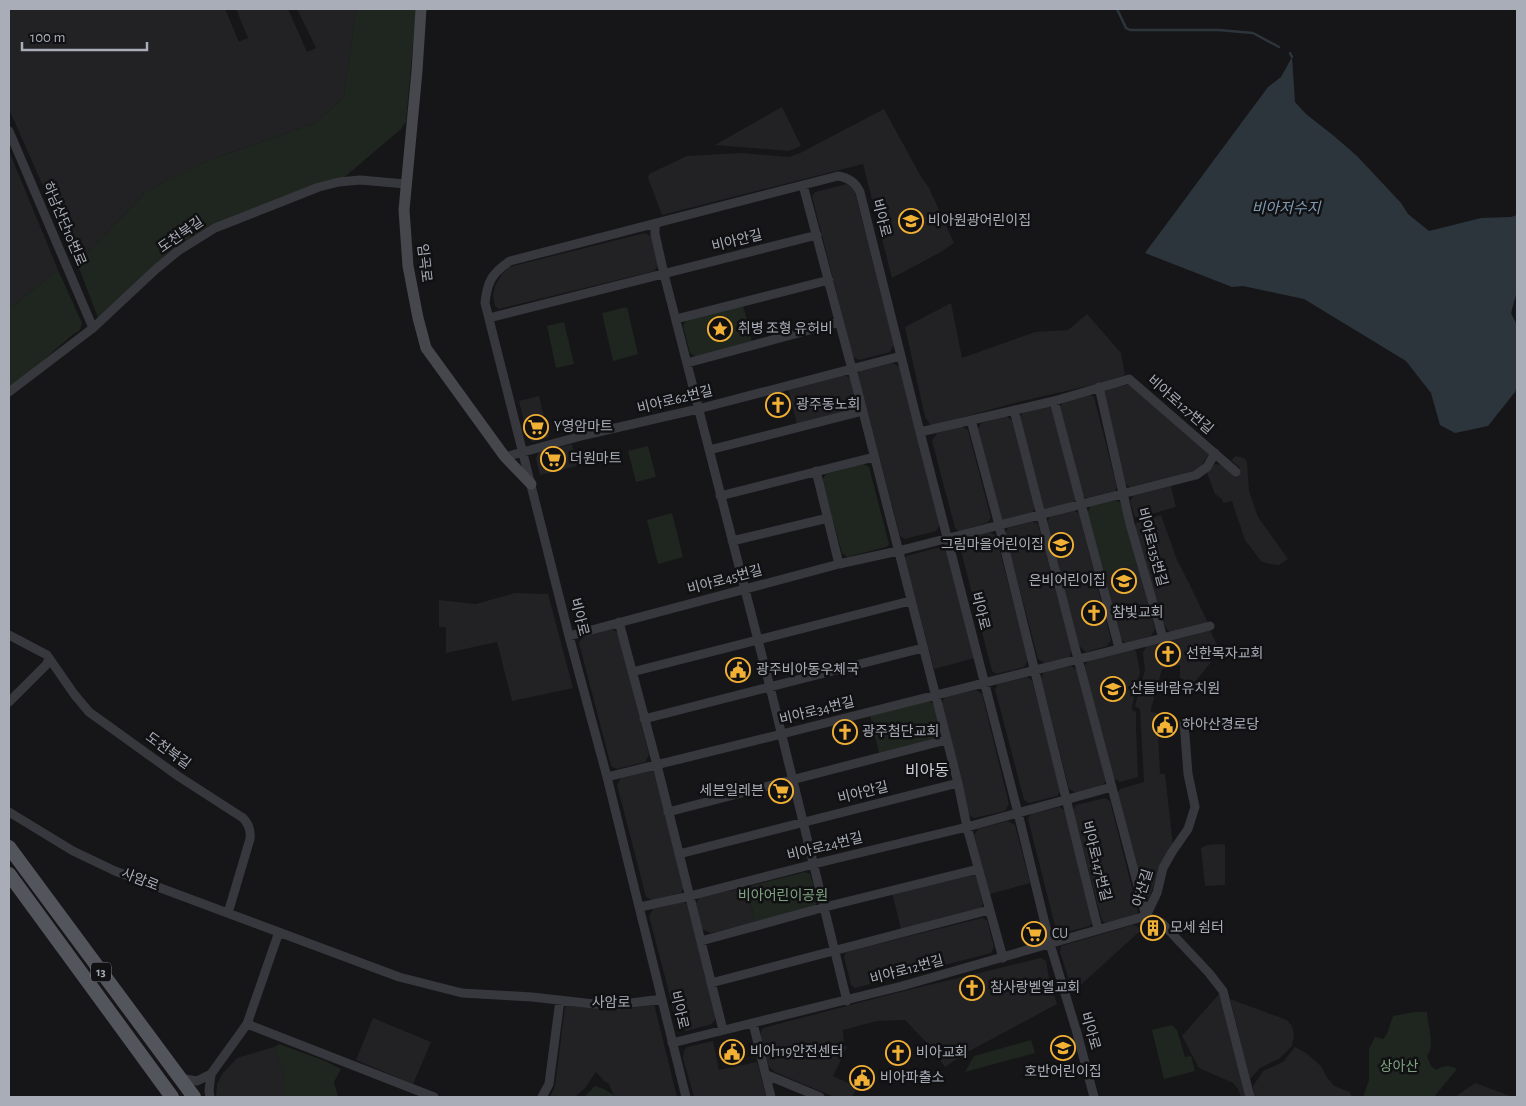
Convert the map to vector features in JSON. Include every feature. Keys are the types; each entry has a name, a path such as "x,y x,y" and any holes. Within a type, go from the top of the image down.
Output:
{"main road":[{"name":"임곡로","path":"420,9 417,72 404,210 408,266 418,318 426,348 505,457 531,484"},
{"name":"13","path":"9,847 194,1097"},
{"name":"13","path":"9,874 172,1097"}],"street":[{"name":"하남산단10번로","path":"9,131 93,328"},
{"name":"비아로","path":"686,1097 607,776 569,636 485,303 486,290 491,278 499,268 510,261 838,176 852,181 860,192 1050,944 1094,1097"},
{"name":"도천북길","path":"9,392 93,328 178,251 215,228 319,187 339,182 360,180 406,184"},
{"path":"803,185 863,411 958,783 967,827 1003,958"},
{"path":"655,224 655,234 664,274 782,734 847,1001"},
{"name":"비아안길","path":"664,274 817,235"},
{"path":"490,318 664,274"},
{"path":"676,319 829,280"},
{"path":"687,363 839,322"},
{"name":"비아로62번길","path":"505,457 585,435 698,409 902,356"},
{"name":"비아로127번길","path":"920,432 1054,401 1129,379 1236,472"},
{"path":"1099,388 1123,493"},
{"path":"1054,401 1120,648"},
{"path":"1014,410 1146,916"},
{"path":"709,450 863,411"},
{"path":"971,420 1035,671"},
{"name":"비아로135번길","path":"948,538 1196,476 1206,467 1215,454"},
{"path":"720,496 874,457"},
{"path":"816,472 839,564"},
{"name":"비아로135번길","path":"1123,493 1162,638"},
{"path":"732,541 828,518"},
{"name":"비아로45번길","path":"569,636 744,588 948,538"},
{"path":"632,672 910,601"},
{"path":"618,622 657,765 723,1030"},
{"path":"984,683 1210,626"},
{"name":"도천북길","path":"9,635 47,655 74,694 90,712 178,776 247,822 250,828 250,839 228,913"},
{"path":"644,719 923,648"},
{"path":"9,702 46,665 48,659"},
{"name":"비아로147번길","path":"1035,671 1098,929"},
{"name":"비아로34번길","path":"607,776 984,683"},
{"name":"아산길","path":"1184,722 1188,774 1195,807 1188,829 1163,868 1157,892 1146,916 1162,923 1209,973 1223,991 1250,1097"},
{"path":"668,812 946,740"},
{"name":"비아안길","path":"678,854 958,783"},
{"path":"1018,813 1112,787"},
{"name":"사암로","path":"9,812 73,851 115,871 399,977 462,993 616,1005 662,999"},
{"name":"비아로24번길","path":"640,907 1018,813"},
{"path":"701,941 978,869"},
{"path":"712,983 989,910"},
{"name":"비아로12번길","path":"672,1043 753,1022 847,1001 1146,916"},
{"path":"179,1078 197,1081 211,1074 248,1024 279,932"},
{"path":"542,1097 549,1084 560,1000"},
{"path":"753,1022 771,1097"},
{"path":"248,1024 434,1097"},
{"path":"210,1097 211,1074"},
{"path":"766,1075 820,1097"}],"shaded area":[{"path":"9,9 225,9 239,42 248,38 236,9 288,9 307,52 316,48 297,9 356,9 344,97 315,123 199,164 146,192 77,263 9,109"},
{"path":"782,107 801,146 789,151 715,145"},
{"path":"884,109 929,188 954,243 892,278 863,164 662,215 648,178 649,174 687,156 741,153 789,157"},
{"path":"9,151 58,270 9,309"},
{"path":"847,184 854,188 894,345 890,352 859,360 853,357 812,196 815,192"},
{"path":"645,233 652,237 658,266 654,271 499,309 495,306 493,295 495,286 509,267"},
{"path":"951,303 962,358 1035,332 1068,330 1087,314 1121,353 1125,375 1105,382 1018,402 931,426 925,417 905,327"},
{"path":"893,363 900,367 940,525 936,531 905,539 900,536 858,374 860,371"},
{"path":"842,374 850,378 857,404 853,410 797,424 788,388"},
{"path":"1131,384 1209,454 1198,470 1130,487 1125,484 1103,392 1106,389"},
{"path":"1089,394 1094,397 1117,487 1115,491 1087,498 1082,496 1059,408 1064,400"},
{"path":"539,396 549,437 533,442 528,438 519,401"},
{"path":"1048,406 1053,409 1076,498 1074,503 1046,510 1041,508 1018,420 1023,412"},
{"path":"1006,416 1012,420 1035,508 1032,513 1004,521 999,518 977,431 981,423"},
{"path":"961,426 968,430 991,518 987,523 959,531 955,528 932,441 937,433"},
{"path":"572,444 577,466 540,475 536,459 538,453"},
{"path":"1236,456 1244,458 1247,462 1249,491 1258,517 1288,559 1279,565 1261,561 1245,540 1232,501 1223,503 1222,499 1215,494 1207,473 1214,464 1239,471 1240,468 1231,460"},
{"path":"1171,486 1176,507 1135,517 1130,501 1134,495"},
{"path":"1073,510 1079,513 1111,640 1107,646 1086,652 1079,646 1047,522 1050,517"},
{"path":"1161,515 1177,560 1208,623 1170,633 1163,624 1134,527 1136,523"},
{"path":"1033,521 1038,524 1072,652 1069,657 1045,663 1038,659 1005,533 1008,528"},
{"path":"990,532 996,536 1028,660 1024,667 996,674 992,671 960,547 964,539"},
{"path":"940,547 947,551 975,658 934,669 905,558"},
{"path":"1138,564 1155,629 1151,636 1126,643 1120,639 1103,574"},
{"path":"515,593 548,594 573,688 512,701 497,642 446,653 446,627 439,627 439,600 476,604"},
{"path":"612,629 618,633 649,755 645,762 617,769 611,766 579,643 583,637"},
{"path":"1210,630 1217,645 1212,661 1194,683 1180,678 1180,665 1162,669 1151,709 1151,712 1157,713 1160,774 1165,774 1173,846 1161,864 1147,905 1117,795 1120,789 1144,782 1140,709 1135,706 1145,670 1143,653 1147,644"},
{"path":"1130,649 1136,651 1140,672 1132,706 1132,710 1136,712 1138,777 1120,782 1113,778 1084,666 1089,660"},
{"path":"1071,666 1077,670 1106,780 1102,787 1076,793 1069,789 1041,678 1044,672"},
{"path":"1027,677 1032,680 1060,791 1057,796 1029,803 1024,800 995,689 998,684"},
{"path":"976,690 982,694 1009,804 1005,811 974,818 969,815 941,704 945,697"},
{"path":"651,770 655,773 684,887 681,893 652,900 646,897 617,785 621,778"},
{"path":"1105,798 1110,801 1138,912 1135,917 1107,924 1102,921 1073,810 1076,805"},
{"path":"1059,807 1065,810 1093,920 1090,926 1062,933 1056,930 1028,819 1031,814"},
{"path":"1008,821 1015,825 1030,883 990,894 974,835 978,829"},
{"path":"1208,845 1225,845 1225,885 1205,886 1201,848"},
{"path":"971,874 976,876 983,904 980,909 901,929 892,893"},
{"path":"747,887 755,922 711,933 702,929 696,903 700,897"},
{"path":"683,902 687,904 716,1018 712,1024 686,1031 678,1027 649,916 653,909"},
{"path":"982,918 987,920 994,947 991,953 855,988 851,985 844,957 846,952"},
{"path":"1133,925 1137,926 1140,931 1073,992 1060,952 1061,946"},
{"path":"1041,958 1046,961 1057,1004 964,1054 945,1067 930,1046 905,1020 877,1021 843,1030 844,1045 847,1047 833,1076 857,1087 852,1097 834,1097 775,1072 767,1065 760,1034 763,1028"},
{"path":"1219,994 1247,1097 1241,1097 1233,1083 1199,1068 1182,1036"},
{"path":"1230,999 1287,1020 1292,1026 1294,1035 1292,1046 1280,1058 1260,1068 1250,1079"},
{"path":"654,1004 677,1097 617,1097 613,1094 609,1084 596,1072 585,1088 576,1096 550,1097 555,1086 565,1007 570,1005 627,1009"},
{"path":"373,1018 431,1042 413,1084 356,1060"},
{"path":"713,1041 719,1070 757,1062 766,1097 694,1097 683,1058 684,1051 687,1047"},
{"path":"274,1047 281,1065 285,1085 282,1097 216,1097 217,1084 223,1073 237,1058"},
{"path":"1295,1047 1306,1053 1321,1066 1334,1086 1350,1092 1352,1097 1254,1097 1253,1086 1263,1071 1283,1062"},
{"path":"1475,1083 1513,1097 1455,1097"}],"green space":[{"path":"356,9 416,9 406,122 401,129 341,180 208,231 99,320 77,263 146,192 199,164 315,123 344,97"},
{"path":"58,270 82,323 80,330 9,390 9,309"},
{"path":"743,305 752,341 696,357 690,353 683,326 686,320"},
{"path":"627,307 638,354 613,361 602,313"},
{"path":"564,322 574,364 556,368 547,326"},
{"path":"648,446 656,477 636,482 628,451"},
{"path":"863,464 869,467 889,544 886,547 847,557 842,553 822,480 826,474"},
{"path":"1116,500 1122,504 1138,564 1103,574 1087,513 1091,506"},
{"path":"672,513 683,557 658,564 647,520"},
{"path":"928,700 934,705 941,732 937,738 879,753 870,715"},
{"name":"비아어린이공원","path":"805,872 810,874 818,902 814,907 755,922 747,887"},
{"name":"상아산","path":"1414,1012 1427,1012 1431,1046 1427,1056 1431,1066 1436,1070 1446,1066 1457,1069 1434,1097 1363,1097 1369,1080 1369,1049 1375,1037 1383,1039 1387,1034 1393,1016"},
{"path":"1172,1025 1177,1030 1185,1057 1191,1056 1195,1071 1164,1079 1152,1030"},
{"path":"1031,1040 1035,1053 965,1072 974,1056"},
{"path":"279,1044 341,1069 334,1082 338,1097 282,1097 284,1078 274,1047"},
{"path":"595,1086 604,1089 617,1097 585,1096"}],"water":[{"name":"비아저수지","path":"1292,57 1295,102 1306,114 1357,156 1401,203 1408,214 1429,231 1481,218 1517,215 1517,291 1511,313 1517,325 1517,386 1515,392 1488,426 1455,433 1440,425 1431,393 1406,361 1304,299 1243,286 1232,287 1145,253 1268,87 1281,77"}],"waterway":[{"path":"1117,9 1126,28 1130,30 1219,30 1253,33 1279,47"},
{"path":"1290,53 1292,57"}],"place":[{"name":"비아원광어린이집","path":"911,221"},
{"name":"취병 조형 유허비","path":"720,329"},
{"name":"광주동노회","path":"778,405"},
{"name":"Y영암마트","path":"536,427"},
{"name":"더원마트","path":"553,459"},
{"name":"그림마을어린이집","path":"1061,545"},
{"name":"은비어린이집","path":"1124,581"},
{"name":"참빛교회","path":"1094,613"},
{"name":"선한목자교회","path":"1168,654"},
{"name":"광주비아동우체국","path":"738,670"},
{"name":"산들바람유치원","path":"1113,689"},
{"name":"하아산경로당","path":"1165,725"},
{"name":"광주첨단교회","path":"845,732"},
{"name":"세븐일레븐","path":"781,791"},
{"name":"모세 쉼터","path":"1153,928"},
{"name":"CU","path":"1034,934"},
{"name":"참사랑벧엘교회","path":"972,988"},
{"name":"호반어린이집","path":"1063,1048"},
{"name":"비아119안전센터","path":"732,1052"},
{"name":"비아교회","path":"898,1053"},
{"name":"비아파출소","path":"862,1078"}],"district":[{"name":"비아동","path":"927,771"}]}
